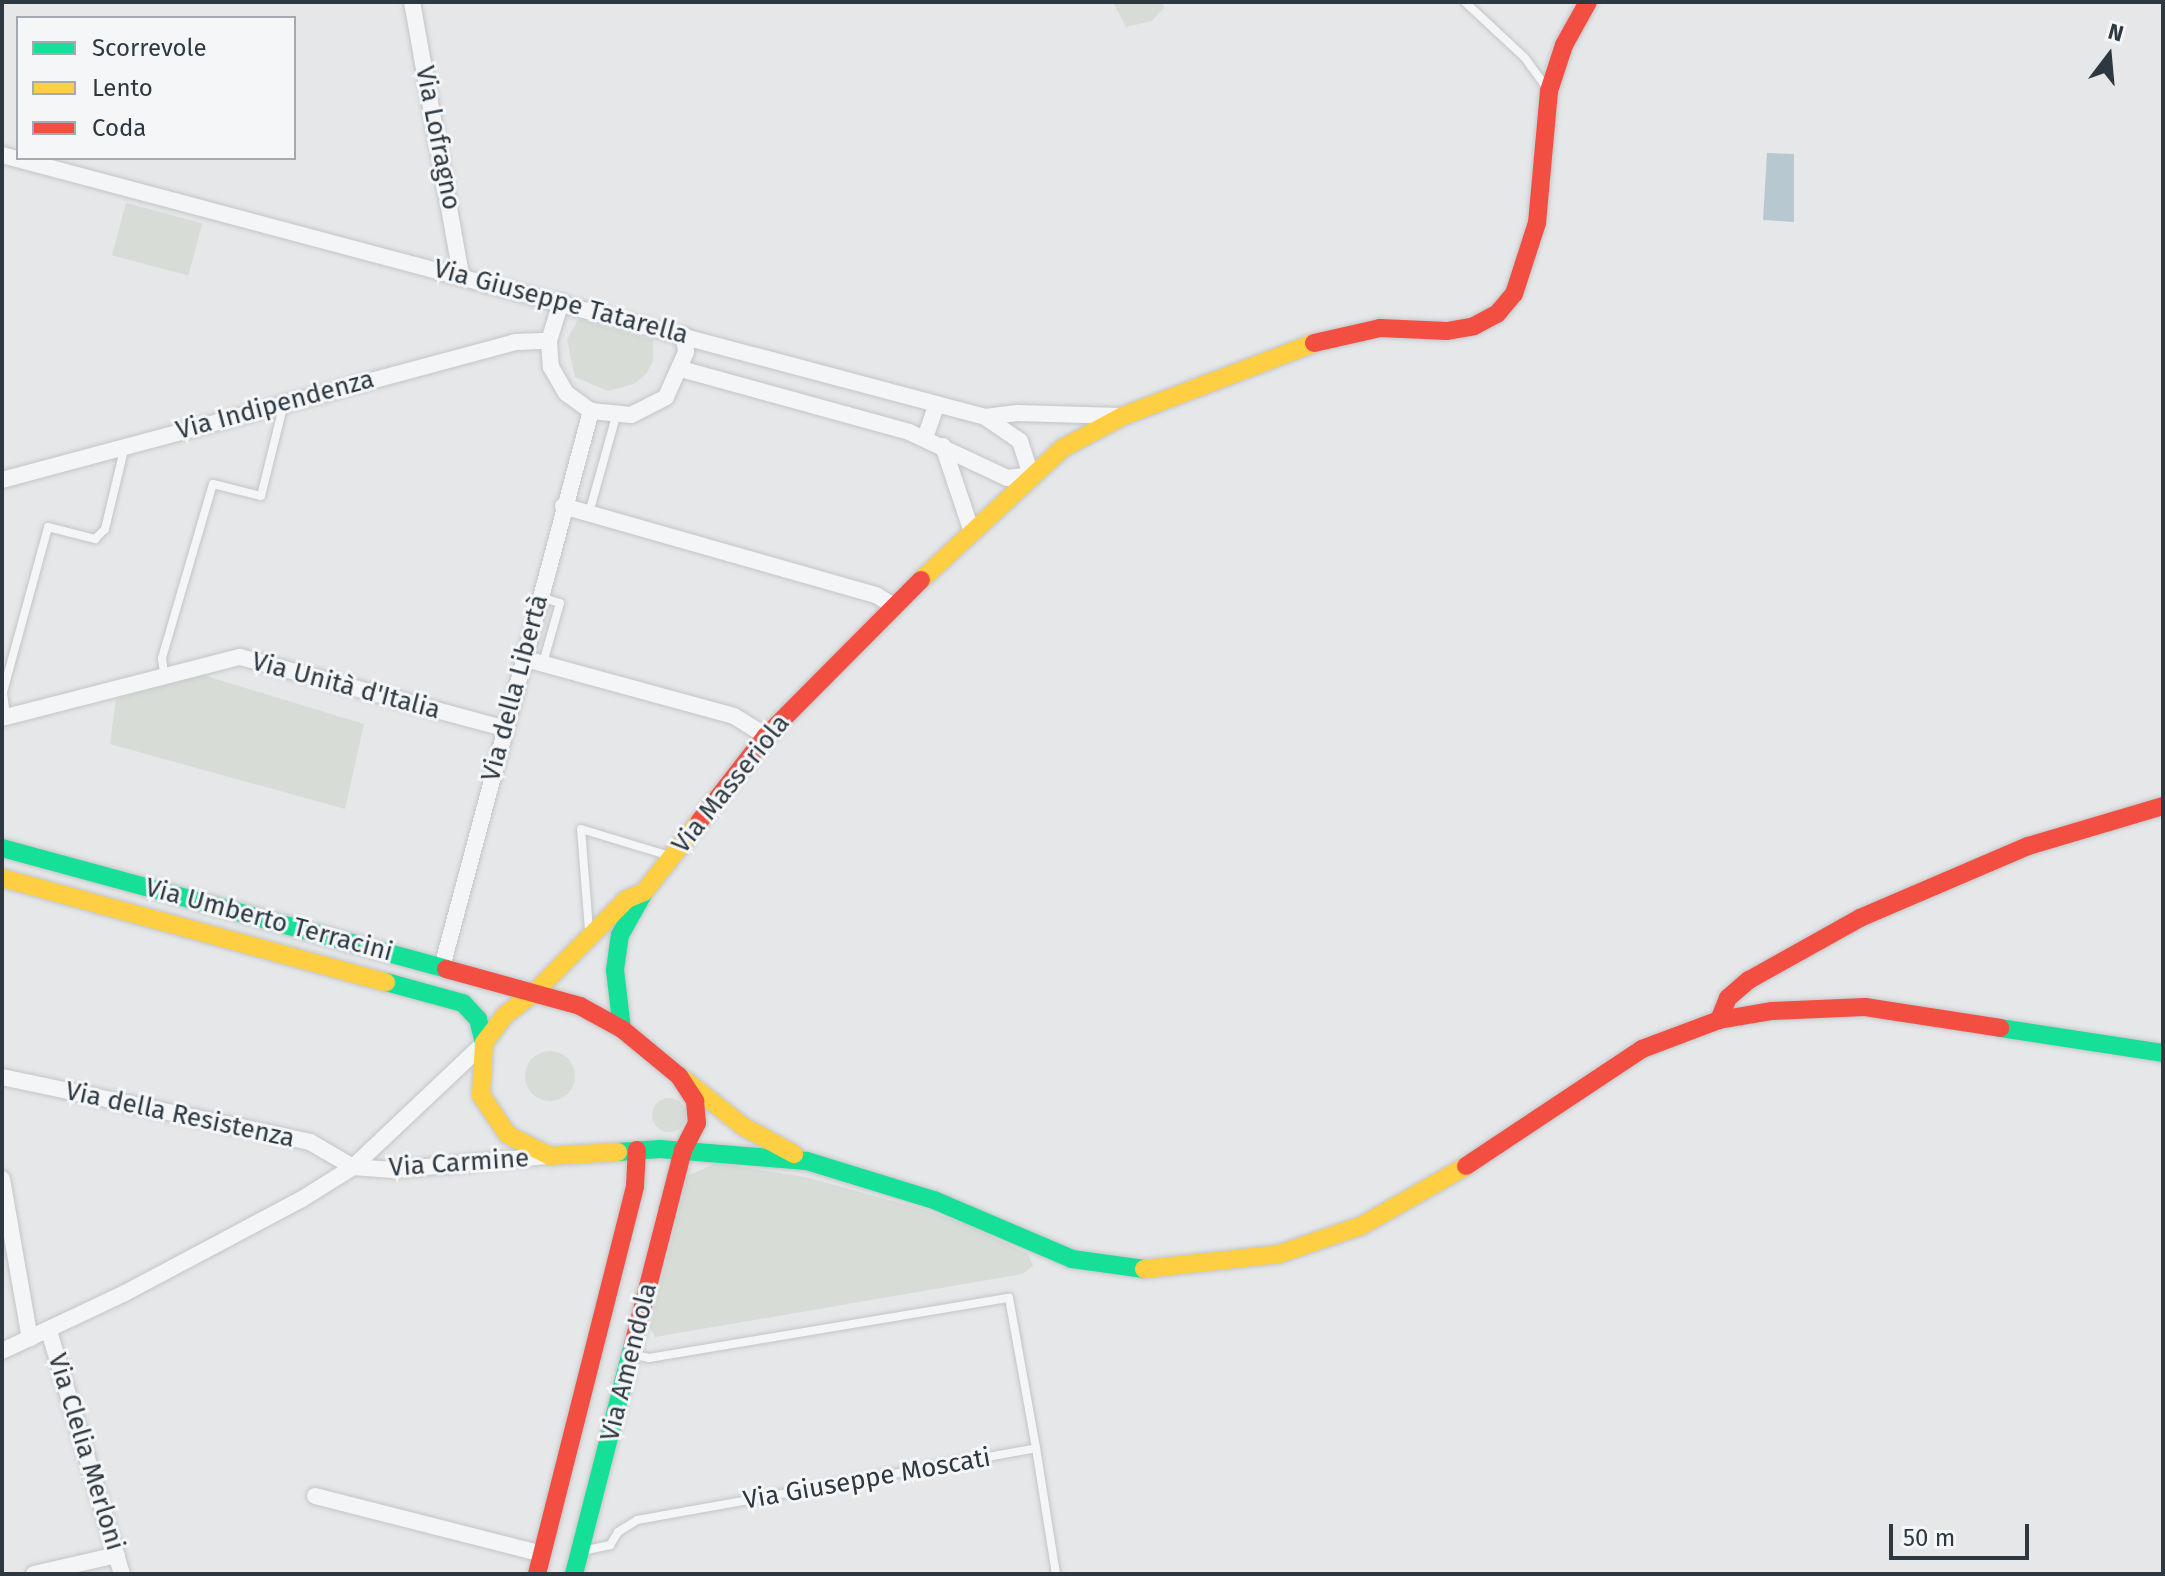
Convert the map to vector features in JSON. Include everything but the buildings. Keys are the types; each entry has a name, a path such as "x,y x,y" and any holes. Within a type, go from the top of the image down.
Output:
{"street":[{"name":"Via Lofragno","path":"412,2 461,275"},
{"name":"Via Masseriola","path":"353,1167 484,1043 505,1015 535,992 627,899 644,892 766,736 894,606 1031,475 1078,437 1123,416 1335,335 1380,328 1447,331 1474,326 1497,314 1514,294 1537,223 1549,91 1564,45 1588,2"},
{"name":"Via Giuseppe Tatarella","path":"21,160 985,417 1017,413 1123,416"},
{"path":"561,302 549,341 551,367 566,393 591,411 616,416 644,412 666,397 681,369 684,335"},
{"name":"Via Indipendenza","path":"2,480 516,342 549,341"},
{"path":"681,369 925,438 1007,478 1031,475 1020,441 985,417"},
{"path":"925,438 937,404"},
{"name":"Via della Libertà","path":"442,967 522,658 591,411"},
{"path":"943,446 972,532"},
{"path":"563,506 876,595 894,606"},
{"name":"Via Unità d'Italia","path":"4,717 240,657 504,728"},
{"path":"522,658 734,716 766,736"},
{"path":"1719,1020 1728,998 1749,980 1860,918 2028,846 2163,806"},
{"name":"Via Umberto Terracini","path":"2,848 535,992"},
{"name":"Via Umberto Terracini","path":"2,878 463,1003 478,1019 484,1043"},
{"path":"622,1029 615,970 620,935 644,892"},
{"path":"535,992 580,1006 622,1029 744,1127 807,1161 934,1200 1088,1264 1153,1269 1279,1254 1361,1226 1413,1199 1642,1049 1719,1020 1772,1011 1865,1007 2163,1053"},
{"path":"484,1043 481,1095 491,1116 508,1135 550,1156"},
{"path":"679,1076 695,1101 697,1123 683,1150"},
{"name":"Via della Resistenza","path":"2,1077 310,1142 353,1167"},
{"name":"Via Carmine","path":"2,1351 49,1331 302,1199 353,1167 393,1170 637,1150 683,1150 807,1161"},
{"name":"Via Amendola","path":"537,1574 635,1186 637,1150"},
{"name":"Via Amendola","path":"574,1574 683,1150"},
{"path":"2,1179 30,1339"},
{"name":"Via Clelia Merloni","path":"49,1331 122,1574"},
{"path":"315,1496 542,1554"},
{"path":"34,1574 117,1555"}],"lane":[{"path":"1465,2 1525,58 1549,91"},
{"path":"164,674 162,658 213,484 261,496 284,402"},
{"path":"589,513 616,416"},
{"path":"4,717 3,692 48,527 95,539 105,529 125,445"},
{"path":"539,597 560,603 543,664"},
{"path":"590,935 581,829 673,856"},
{"path":"631,1354 649,1358 1009,1298 1056,1574"},
{"name":"Via Giuseppe Moscati","path":"582,1551 610,1545 618,1532 637,1520 1036,1448"}],"shaded area":[{"path":"1113,2 1162,2 1164,8 1152,21 1126,27"},
{"path":"1767,153 1794,154 1794,222 1763,220"},
{"path":"126,203 202,223 188,276 112,255"},
{"path":"578,319 653,340 653,361 646,374 634,384 608,391 575,377 567,340"},
{"path":"203,675 364,724 345,809 110,744 116,699"},
{"path":"550,1051 568,1058 575,1076 568,1094 550,1101 532,1094 525,1076 532,1058"},
{"path":"669,1098 681,1103 686,1115 681,1127 669,1132 657,1127 652,1115 657,1103"},
{"path":"717,1163 805,1177 915,1207 966,1224 1028,1254 1033,1266 1022,1274 655,1337 650,1328 687,1176"}],"traffic: fast":[{"path":"2,848 446,969"},
{"path":"622,1029 615,970 620,935 643,894"},
{"path":"386,982 463,1003 478,1019 484,1043"},
{"path":"2000,1028 2163,1053"},
{"path":"618,1152 660,1149 807,1161 934,1200 1072,1259 1144,1269"},
{"path":"574,1574 633,1345"}],"traffic: slow":[{"path":"921,580 1063,448 1123,416 1314,343"},
{"path":"618,1152 550,1156 508,1135 481,1095 484,1043 505,1015 535,992 627,899 644,892 699,822"},
{"path":"2,878 386,982"},
{"path":"686,1081 744,1127 794,1154"},
{"path":"1144,1269 1279,1254 1361,1226 1466,1166"}],"traffic: jam":[{"path":"1314,343 1380,328 1447,331 1474,326 1497,314 1514,294 1537,223 1549,91 1564,45 1588,2"},
{"path":"699,822 766,736 921,580"},
{"path":"1719,1020 1728,998 1749,980 1860,918 2028,846 2163,806"},
{"path":"446,969 580,1006 622,1029 679,1076 695,1101 697,1123 683,1150 633,1345"},
{"path":"1466,1166 1642,1049 1719,1020 1772,1011 1865,1007 2000,1028"},
{"path":"537,1574 635,1186 637,1150"}]}
